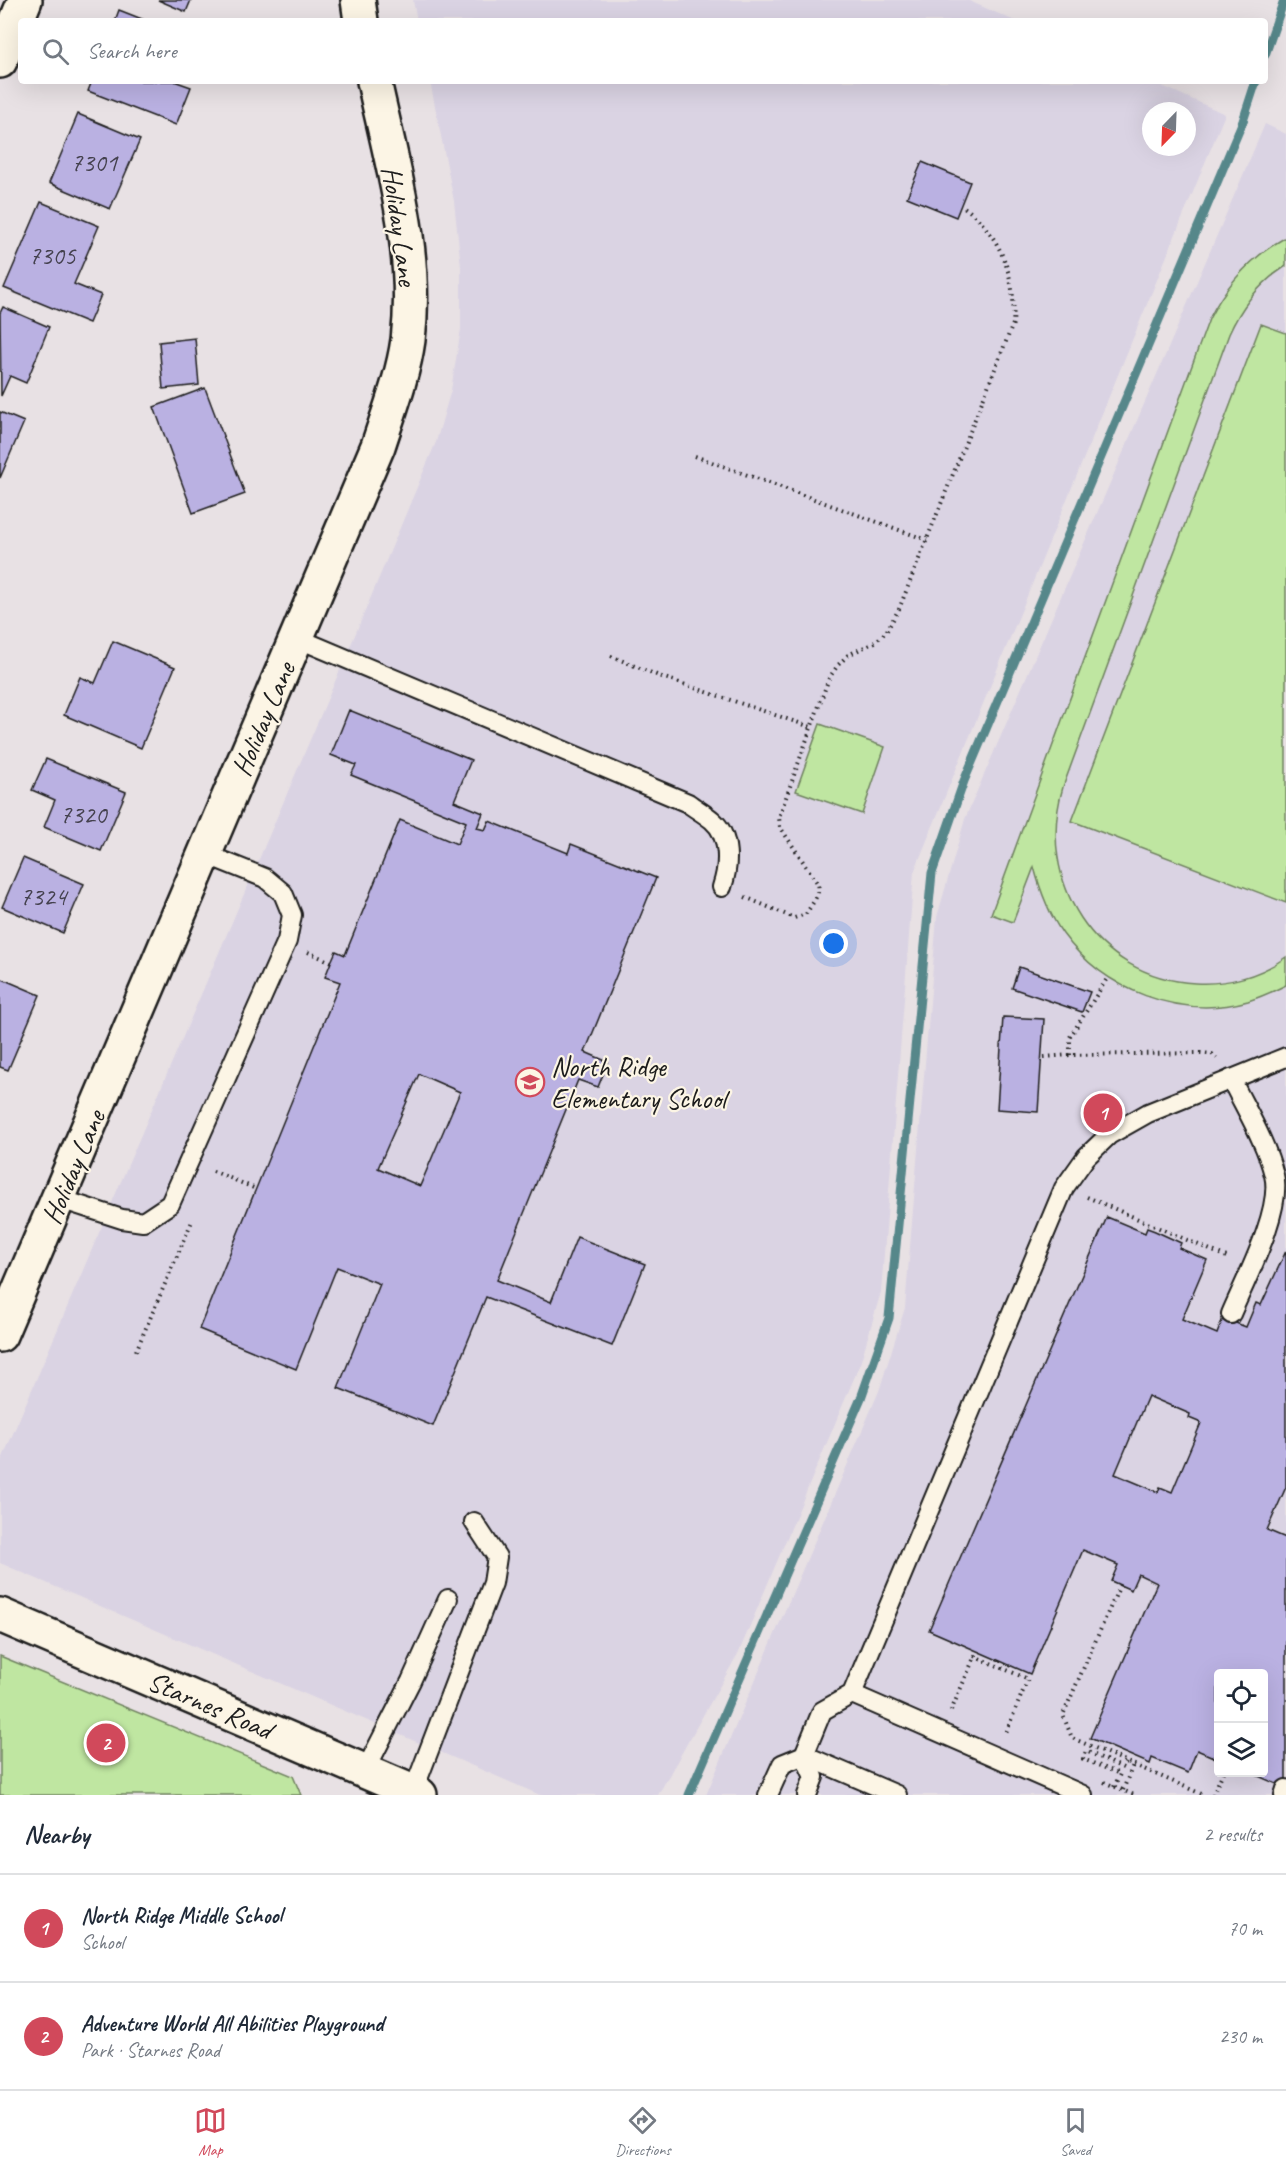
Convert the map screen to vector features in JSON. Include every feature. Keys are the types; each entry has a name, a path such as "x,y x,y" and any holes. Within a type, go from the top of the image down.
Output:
{"street":[{"path":"0,61 25,0"},
{"path":"358,0 361,18"},
{"name":"Holiday Lane","path":"0,1335 60,1199 378,446 398,381 408,340 411,271 402,209 375,84"},
{"name":"Starnes Road","path":"0,1615 416,1793"}],"lane":[{"path":"297,638 688,803 714,822 726,844 727,871 722,887"},
{"path":"60,1199 122,1220 142,1222 170,1204 287,940 292,915 283,893 265,878 205,854"},
{"path":"768,1795 782,1764 804,1755 822,1711 852,1694 1064,1188 1086,1157 1109,1135 1148,1113 1286,1057"},
{"path":"1231,1079 1267,1154 1275,1177 1275,1200 1255,1258 1231,1314"},
{"path":"416,1793 493,1583 497,1557 474,1522"},
{"path":"364,1771 411,1681 448,1599"},
{"path":"852,1694 1083,1795"},
{"path":"804,1755 814,1777 807,1795"},
{"path":"804,1755 897,1795"},
{"path":"1284,1795 1286,1789"}],"path":[{"path":"722,887 794,918 806,914 817,896 818,884 778,822 829,678 848,655 875,642 886,632 899,609 1013,324 1015,303 1011,280 993,236 979,218 961,205"},
{"path":"696,456 927,540"},
{"path":"611,656 659,676 811,727"},
{"path":"307,952 331,962"},
{"path":"1070,1054 1070,1037 1108,977"},
{"path":"1044,1057 1070,1054 1212,1054 1221,1062 1231,1079"},
{"path":"213,1171 256,1189"},
{"path":"1094,1200 1156,1229 1235,1260 1255,1258"},
{"path":"136,1352 193,1218"},
{"path":"1120,1585 1063,1715 1072,1738 1204,1795"},
{"path":"949,1716 977,1651"},
{"path":"974,1656 1028,1679 1003,1739"},
{"path":"1114,1787 1120,1774 1083,1758 1086,1751 1123,1768 1126,1761"},
{"path":"1123,1790 1133,1764"},
{"path":"1213,1795 1221,1777"}],"shaded area":[{"path":"413,0 967,0 1008,18 416,18"},
{"name":"North Ridge Elementary School","path":"431,84 1158,84 1225,114 914,872 881,1292 860,1364 739,1652 658,1795 540,1795 0,1563 0,1464 436,442 451,390 461,329 461,267 454,201"},
{"path":"1265,124 1286,134 1286,1795 706,1795 879,1391 905,1308 937,917 965,819"}],"green space":[{"path":"1286,237 1286,266 1252,296 1229,334 1063,787 1057,822 1058,856 1066,889 1081,918 1102,943 1128,963 1159,977 1207,983 1243,978 1276,964 1286,957 1286,985 1267,994 1248,1001 1222,1006 1170,1003 1145,996 1122,985 1100,971 1080,954 1053,918 1045,902 1034,867 1013,922 991,914 1209,319 1241,272 1262,253"},
{"path":"1261,324 1286,333 1286,903 1072,821"},
{"path":"820,724 885,747 862,814 796,791"},
{"path":"0,1656 293,1776 301,1795 0,1795"}],"building":[{"path":"158,0 191,0 186,12"},
{"path":"119,10 139,18 116,18"},
{"path":"91,84 182,84 191,87 176,125 88,91"},
{"path":"78,114 140,140 110,209 49,183"},
{"path":"922,162 970,182 956,217 907,197"},
{"path":"41,202 99,226 74,284 101,295 89,323 4,288"},
{"path":"3,307 49,327 26,383 10,376 1,396 0,313"},
{"path":"195,338 199,385 163,389 159,342"},
{"path":"205,388 245,494 193,513 154,407"},
{"path":"0,412 24,422 0,478"},
{"path":"113,641 175,667 141,748 64,715 80,677 95,683"},
{"path":"349,710 471,760 454,801 483,813 477,828 485,830 489,821 568,853 571,844 656,878 585,1052 608,1062 598,1087 578,1080 497,1280 551,1302 577,1237 645,1264 612,1346 486,1297 433,1426 338,1388 380,1284 337,1267 296,1369 199,1329 340,982 325,977 336,951 345,955 400,820 457,844 466,822 351,775 356,765 331,755","holes":["419,1074 460,1092 420,1186 378,1168"]},
{"path":"46,759 126,792 101,851 44,827 55,800 32,790"},
{"path":"23,858 84,884 63,933 2,907"},
{"path":"1019,967 1090,992 1082,1012 1012,988"},
{"path":"0,978 40,995 8,1070 0,1067"},
{"path":"1003,1017 1044,1019 1038,1112 997,1109"},
{"path":"1107,1217 1145,1233 1147,1228 1155,1231 1181,1243 1179,1248 1207,1260 1182,1319 1217,1334 1223,1318 1246,1327 1256,1303 1261,1305 1286,1251 1286,1487 1267,1530 1286,1538 1286,1788 1261,1777 1268,1777 1268,1669 1214,1669 1214,1757 1197,1750 1188,1773 1152,1758 1150,1764 1090,1738 1157,1583 1138,1574 1131,1590 1111,1581 1118,1565 1083,1550 1030,1674 929,1630","holes":["1148,1396 1190,1414 1189,1418 1201,1423 1172,1492 1160,1487 1158,1492 1115,1474"]}],"waterway":[{"path":"1268,46 1284,0"},
{"path":"689,1795 861,1398 889,1318 932,873 964,781 1243,121 1255,84"}],"place":[{"name":"North Ridge Elementary School","path":"530,1082"},
{"name":"North Ridge Middle School","path":"1103,1113"},
{"name":"Adventure World All Abilities Playground","path":"106,1743"}]}
